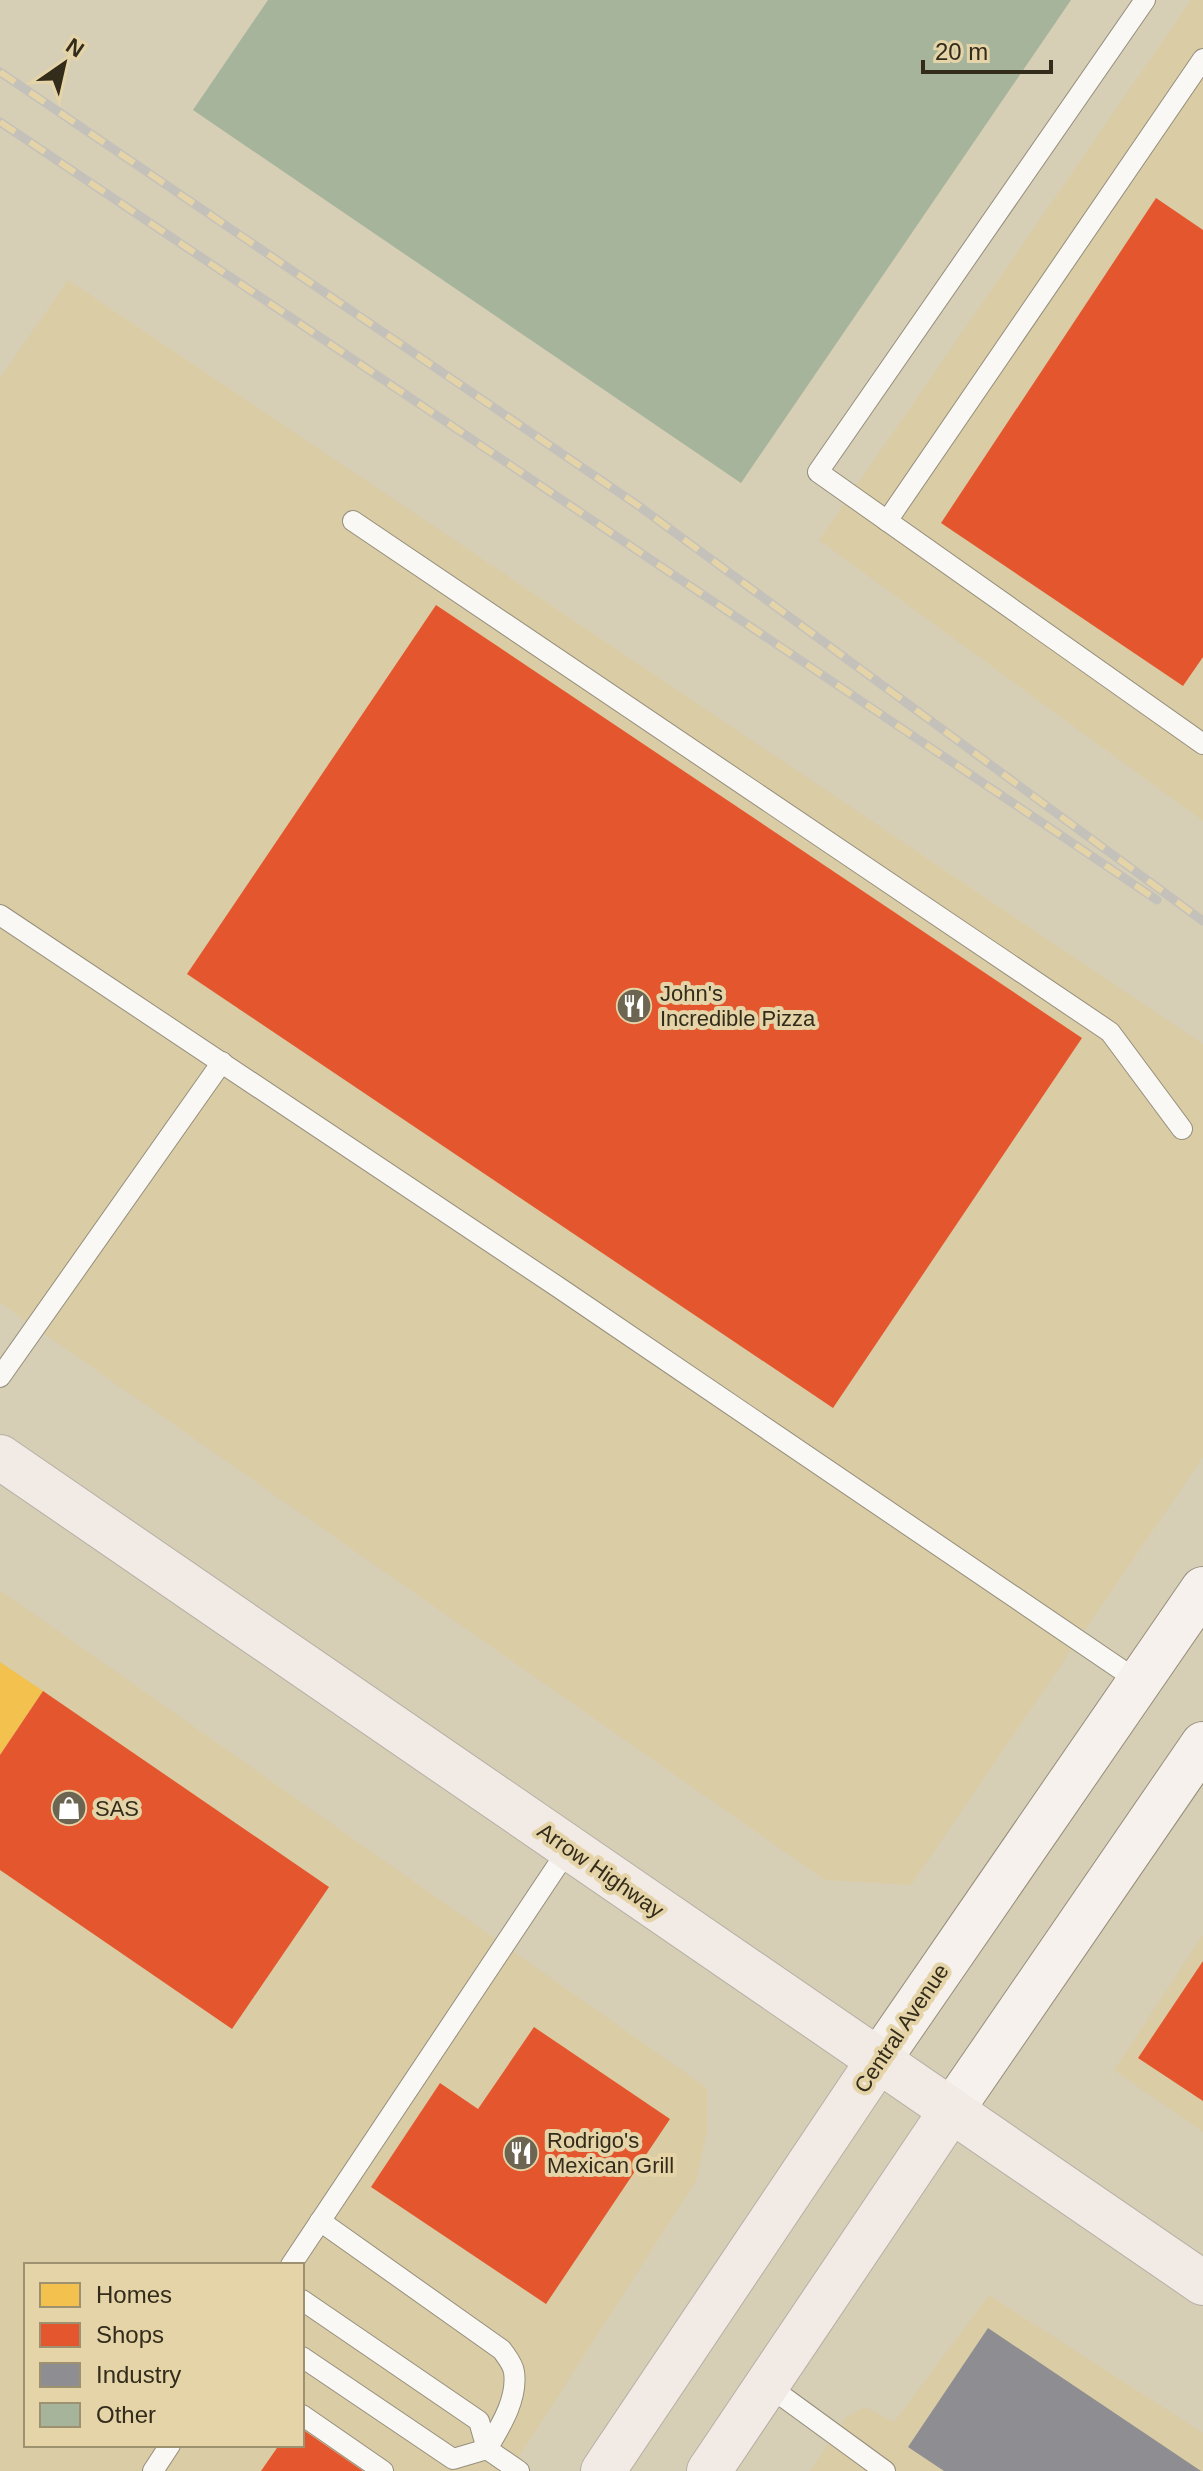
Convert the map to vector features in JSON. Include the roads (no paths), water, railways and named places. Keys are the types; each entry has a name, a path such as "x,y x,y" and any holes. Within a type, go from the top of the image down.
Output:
{"main road":[{"name":"Arrow Highway","path":"0,1457 1203,2283"},
{"name":"Central Avenue","path":"603,2471 878,2061 1203,1589"},
{"path":"716,2468 767,2385 951,2111 1203,1744"}],"lane":[{"path":"1145,0 818,472 1203,744"},
{"path":"887,521 1203,59"},
{"path":"353,521 1110,1032 1182,1129"},
{"path":"0,915 558,1287 1138,1681"},
{"path":"0,1377 222,1062"},
{"path":"292,2263 569,1848"},
{"path":"304,2358 453,2459 487,2449 503,2422 512,2392 514,2370 502,2350 320,2221"},
{"path":"304,2301 479,2421 487,2449 519,2471"},
{"path":"767,2385 885,2471"},
{"path":"304,2416 383,2471"},
{"path":"153,2471 169,2447"}],"railway":[{"path":"0,72 636,504 1203,921"},
{"path":"0,122 1157,900"}],"place":[{"name":"John's Incredible Pizza","path":"634,1006"},
{"name":"SAS","path":"69,1808"},
{"name":"Rodrigo's Mexican Grill","path":"521,2153"}]}
